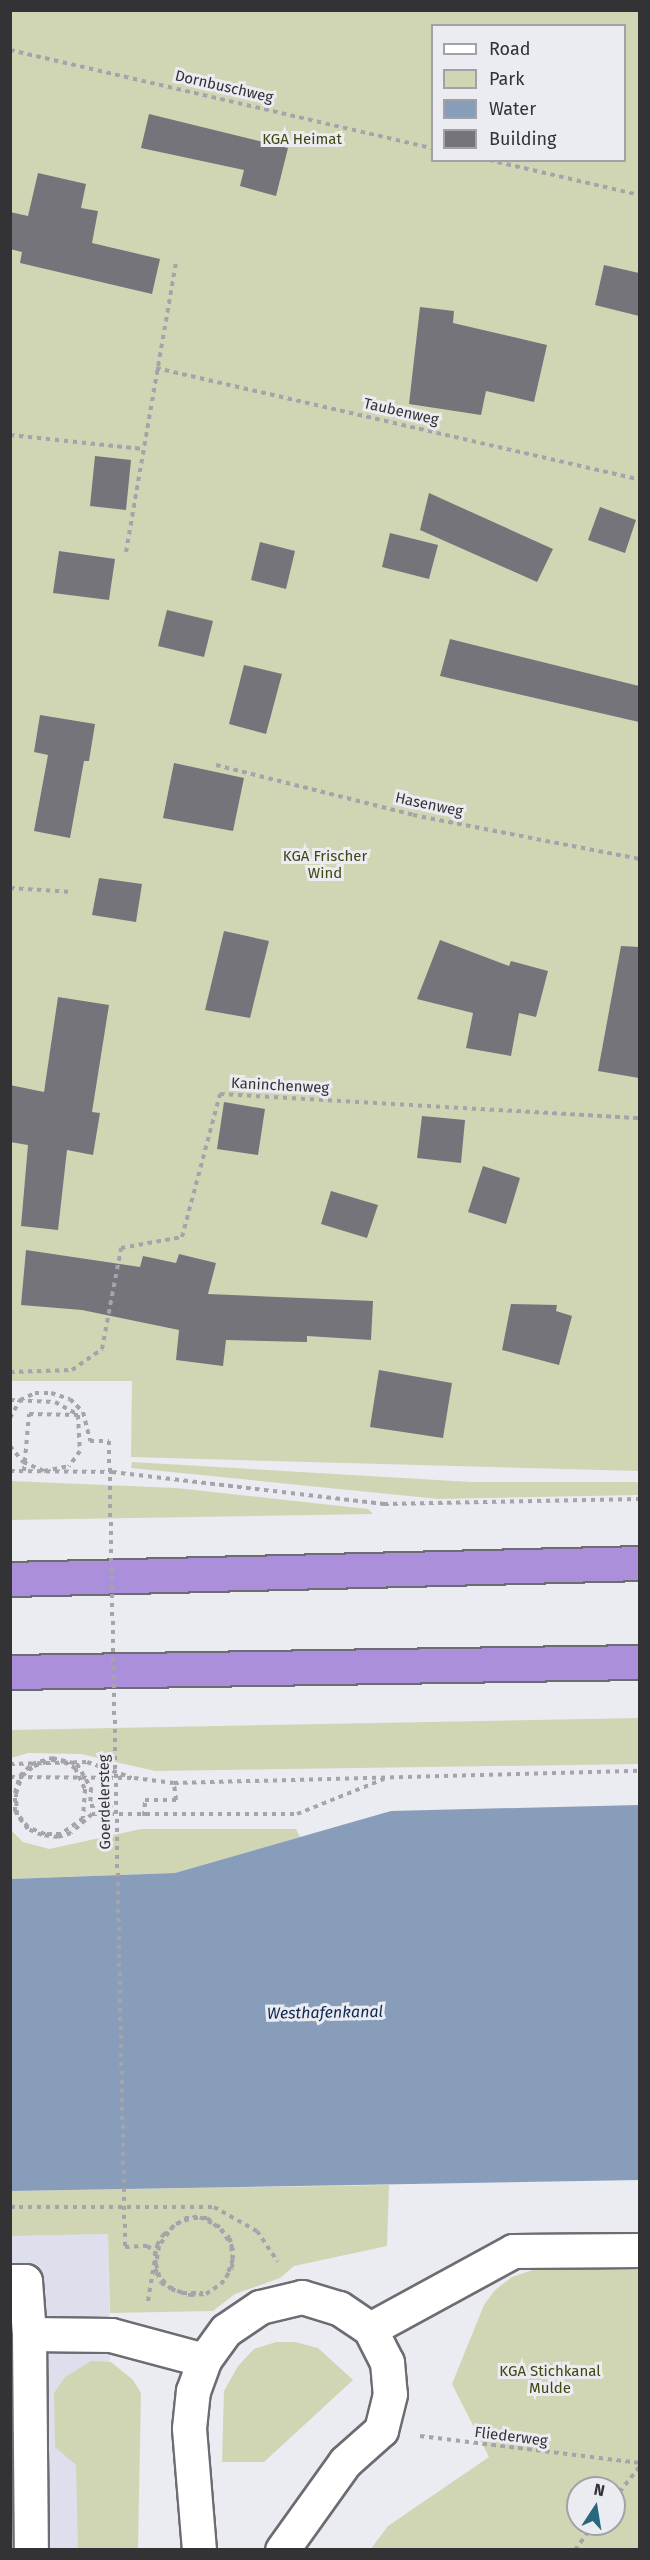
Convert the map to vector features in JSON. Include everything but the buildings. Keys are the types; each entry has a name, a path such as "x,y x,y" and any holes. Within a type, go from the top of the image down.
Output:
{"highway":[{"path":"10,1579 639,1563"},
{"path":"10,1672 639,1662"}],"street":[{"path":"369,2329 513,2251 639,2250"},
{"path":"10,2281 25,2281 29,2334 32,2550"},
{"path":"199,2550 189,2428 193,2391 204,2360 226,2330 260,2307 302,2297 339,2308 369,2329 387,2362 390,2394 381,2430 345,2462 282,2550"},
{"path":"29,2334 111,2336 204,2360"}],"path":[{"name":"Dornbuschweg","path":"10,50 431,148"},
{"path":"498,162 639,195"},
{"path":"126,552 156,368 176,263"},
{"name":"Taubenweg","path":"156,368 639,480"},
{"path":"10,435 142,449"},
{"name":"Hasenweg","path":"216,765 413,815 639,859"},
{"path":"10,888 72,892"},
{"name":"Kaninchenweg","path":"10,1371 72,1370 102,1349 121,1248 182,1237 220,1094 639,1118"},
{"name":"Goerdelersteg","path":"10,1418 20,1400 35,1393 51,1393 70,1399 83,1412 90,1441 109,1441 125,2247 147,2246 154,2251 155,2262 156,2273 164,2281 171,2289 181,2292 190,2295 198,2294 206,2294 214,2289 221,2284 226,2276 232,2268 232,2258 233,2248 229,2241 225,2234 220,2228 213,2224 205,2220 197,2216 189,2219 181,2222 174,2225 169,2232 159,2246 156,2264 159,2273 161,2283 172,2288 182,2293 190,2294 197,2295 205,2293 213,2291 220,2284 227,2276 230,2268 233,2259 232,2249 230,2238 223,2232 215,2225 207,2218 196,2218 184,2218 177,2224 170,2229 163,2235 157,2246 155,2254 153,2263 149,2281 147,2295"},
{"path":"10,1400 55,1402 78,1415"},
{"path":"24,1471 28,1414 78,1415"},
{"path":"10,1446 23,1462 44,1471 69,1466 80,1451 78,1415"},
{"path":"10,1471 112,1473 384,1504 639,1499"},
{"path":"117,1805 90,1806 91,1788 77,1764 52,1758 32,1764 20,1776 15,1793 15,1811 22,1819 28,1827 45,1834 61,1834 82,1818 85,1789 75,1768 64,1762 52,1760 34,1766 22,1776 16,1794 16,1805 16,1815 28,1829 42,1835 58,1837 71,1833 92,1814 144,1816 297,1814 386,1778"},
{"path":"10,1764 87,1762 134,1778"},
{"path":"10,1777 134,1778 174,1783 639,1771"},
{"path":"144,1816 145,1800 176,1800 174,1783"},
{"path":"10,2207 214,2207 257,2231 302,2297"},
{"name":"Fliederweg","path":"381,2430 484,2446 639,2464 626,2482"},
{"path":"575,2550 585,2536"}],"shaded area":[{"path":"108,2234 113,2549 11,2549 10,2236"}],"green space":[{"name":"KGA Frischer Wind","path":"10,11 639,11 639,1471 131,1457 132,1381 11,1381"},
{"path":"132,1462 471,1482 639,1482 639,1495 439,1499 131,1468"},
{"path":"10,1481 176,1488 368,1509 373,1514 11,1520"},
{"path":"639,1718 639,1764 155,1771 81,1754 28,1753 11,1758 11,1730"},
{"path":"10,1829 23,1842 49,1849 141,1829 296,1829 300,1837 175,1873 11,1879"},
{"path":"389,2185 387,2246 294,2266 280,2278 235,2294 213,2311 110,2313 108,2234 11,2236 10,2191"},
{"name":"KGA Stichkanal Mulde","path":"639,2263 639,2549 370,2550 388,2526 489,2457 452,2384 484,2305 495,2290 512,2277 551,2264"},
{"path":"276,2342 295,2342 318,2348 353,2380 264,2462 222,2462 224,2391 238,2366 254,2349"},
{"path":"91,2361 111,2362 133,2380 141,2393 138,2549 78,2549 76,2465 55,2447 54,2393 65,2377"}],"water":[{"name":"Westhafenkanal","path":"639,1805 639,2180 11,2191 11,1879 175,1873 391,1811"}],"park label":[{"name":"KGA Heimat","path":"302,140"}]}
